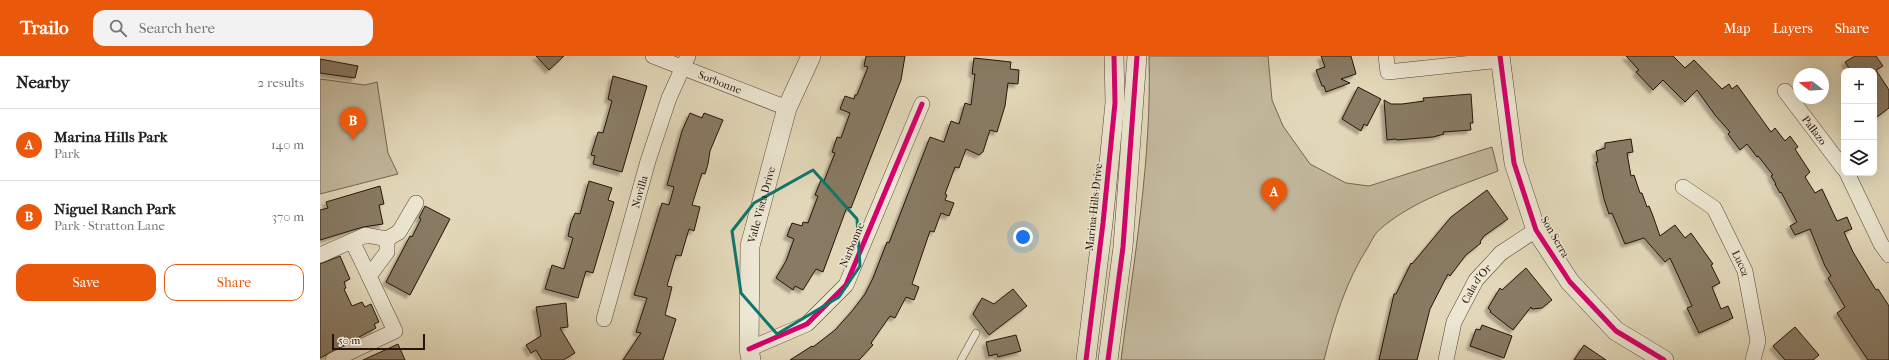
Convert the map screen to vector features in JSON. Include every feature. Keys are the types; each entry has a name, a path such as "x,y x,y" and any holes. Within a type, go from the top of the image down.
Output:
{"street":[{"name":"Sorbonne","path":"653,56 685,62 787,108"},
{"name":"Valle Vista Drive","path":"750,355 750,246 787,108 811,56"},
{"name":"Marina Hills Drive","path":"1086,360 1103,223 1115,103 1114,56"},
{"path":"1108,360 1123,246 1138,56"},
{"path":"1386,56 1388,72 1500,58"},
{"name":"Son Serra","path":"1500,58 1514,163 1536,230 1570,282 1616,331 1660,359"},
{"name":"Novilla","path":"604,319 648,161 669,98 685,62"},
{"name":"Pallazo","path":"1785,91 1841,166"},
{"name":"Narbonne","path":"750,355 807,324 846,285 922,104"},
{"path":"1848,176 1881,244 1889,255"},
{"name":"Lucca","path":"1683,187 1714,208 1745,271 1758,341 1753,360"},
{"path":"320,255 366,235 387,239 399,232 416,203"},
{"name":"Cala d'Or","path":"1446,360 1454,322 1476,280 1502,253 1536,230"},
{"path":"369,276 387,252 387,239"},
{"path":"334,360 395,331 352,241"}],"lane":[{"path":"961,360 976,333"}],"highlighted area":[{"path":"813,170 857,219 860,266 839,297 777,334 741,293 732,231 754,203"}],"shaded area":[{"path":"1149,56 1268,56 1272,100 1283,126 1310,164 1346,183 1369,186 1492,147 1498,171 1420,203 1391,220 1378,231 1360,260 1347,287 1332,330 1324,360 1121,360 1145,170 1148,132"},
{"path":"320,79 365,85 377,82 388,153 398,174 320,194"}],"building":[{"path":"536,56 564,56 549,70"},
{"path":"866,56 905,56 901,80 851,208 847,207 823,272 816,269 803,290 795,286 793,290 776,278 786,261 794,239 787,236 792,223 802,226 803,222 808,223 818,196 815,195 821,180 824,181 835,153 832,152 837,137 841,138 850,113 840,109 845,96 854,99 855,95 857,95 868,67 864,66"},
{"path":"1321,56 1351,56 1356,74 1341,79 1350,83 1326,92 1316,70 1325,67"},
{"path":"1626,56 1673,56 1685,68 1694,60 1722,89 1729,84 1732,89 1737,85 1771,132 1775,128 1785,141 1790,136 1798,147 1795,149 1810,172 1805,177 1815,193 1822,189 1837,221 1847,217 1852,229 1844,232 1853,252 1876,290 1878,289 1889,306 1889,360 1868,360 1853,338 1837,313 1845,307 1828,278 1831,276 1825,266 1810,229 1795,235 1790,226 1797,222 1775,184 1771,176 1773,175 1758,156 1757,157 1747,144 1740,150 1728,134 1730,132 1715,115 1697,90 1685,102 1663,80 1653,90 1636,72 1639,70"},
{"path":"1855,56 1876,56 1883,66 1877,69 1877,68 1849,68 1845,62"},
{"path":"974,58 1011,62 1010,69 1019,70 1018,84 1008,83 1005,106 997,132 990,130 983,152 979,155 966,149 959,168 955,167 945,194 947,195 945,200 954,203 949,216 941,213 934,232 930,231 912,284 919,287 914,300 906,297 895,318 890,316 871,343 873,345 859,360 790,360 812,346 813,347 835,330 865,294 887,242 889,243 930,137 944,142 951,121 959,124 965,103 971,105 975,74 972,74"},
{"path":"320,59 358,66 355,78 320,73"},
{"path":"1877,72 1889,90 1889,108 1877,117"},
{"path":"613,76 647,86 622,172 593,164 595,156 591,155 598,132 603,133 612,101 608,99"},
{"path":"1358,87 1381,99 1367,126 1364,124 1361,131 1342,119"},
{"path":"1471,94 1473,123 1470,123 1471,130 1443,132 1444,134 1433,137 1387,140 1384,100 1391,104 1402,104 1424,101 1423,98"},
{"path":"690,113 702,118 704,113 723,120 710,151 705,174 702,173 692,205 700,207 694,231 689,229 681,256 676,255 667,286 672,287 665,315 676,319 663,360 623,360 641,333 636,332 647,298 634,295 662,203 669,205 674,187 667,185 682,131"},
{"path":"1631,139 1633,152 1627,153 1631,176 1634,175 1640,193 1642,193 1647,207 1649,206 1660,236 1675,225 1685,238 1691,233 1713,264 1711,265 1720,283 1712,287 1721,309 1728,306 1733,318 1699,333 1687,308 1692,306 1670,258 1665,262 1644,238 1625,244 1612,213 1609,214 1604,199 1596,162 1598,162 1596,151 1605,148 1605,143"},
{"path":"589,181 612,188 608,200 614,202 593,273 586,271 578,298 545,289 552,265 564,269 573,238 568,236 571,223 575,213 580,214"},
{"path":"380,186 384,204 379,205 383,224 363,227 320,240 320,210 328,208 326,202"},
{"path":"1487,190 1508,219 1484,236 1480,242 1481,243 1466,255 1450,276 1448,274 1430,309 1417,360 1379,360 1394,294 1396,294 1411,263 1412,264 1451,217"},
{"path":"425,206 450,219 410,295 386,282 410,236 412,237 421,219 419,218"},
{"path":"340,256 350,279 344,282 346,288 344,289 352,306 362,302 365,307 371,304 379,322 374,324 376,328 320,358 320,264"},
{"path":"1526,268 1552,300 1542,308 1532,309 1531,307 1513,330 1490,312 1491,311 1488,308 1500,288 1502,290"},
{"path":"1013,289 1027,306 989,335 973,314 982,298 994,304"},
{"path":"566,303 568,327 560,328 575,353 563,360 542,360 536,350 531,353 526,345 541,336 536,307"},
{"path":"1482,325 1512,336 1504,358 1470,346 1476,329 1480,330"},
{"path":"1795,327 1819,355 1813,360 1785,360 1773,346"},
{"path":"1016,335 1021,351 998,357 997,354 989,356 986,342"},
{"path":"398,344 405,360 363,360 385,350"},
{"path":"1584,345 1606,360 1574,360"}],"cycle path":[{"path":"1086,360 1103,223 1115,103 1114,56"},
{"path":"1108,360 1123,247 1137,56"},
{"path":"1500,56 1514,163 1536,230 1570,282 1616,331 1664,360"},
{"path":"749,349 807,324 846,285 922,104"}],"place":[{"name":"Niguel Ranch Park","path":"353,140"},
{"name":"Marina Hills Park","path":"1274,211"}]}
